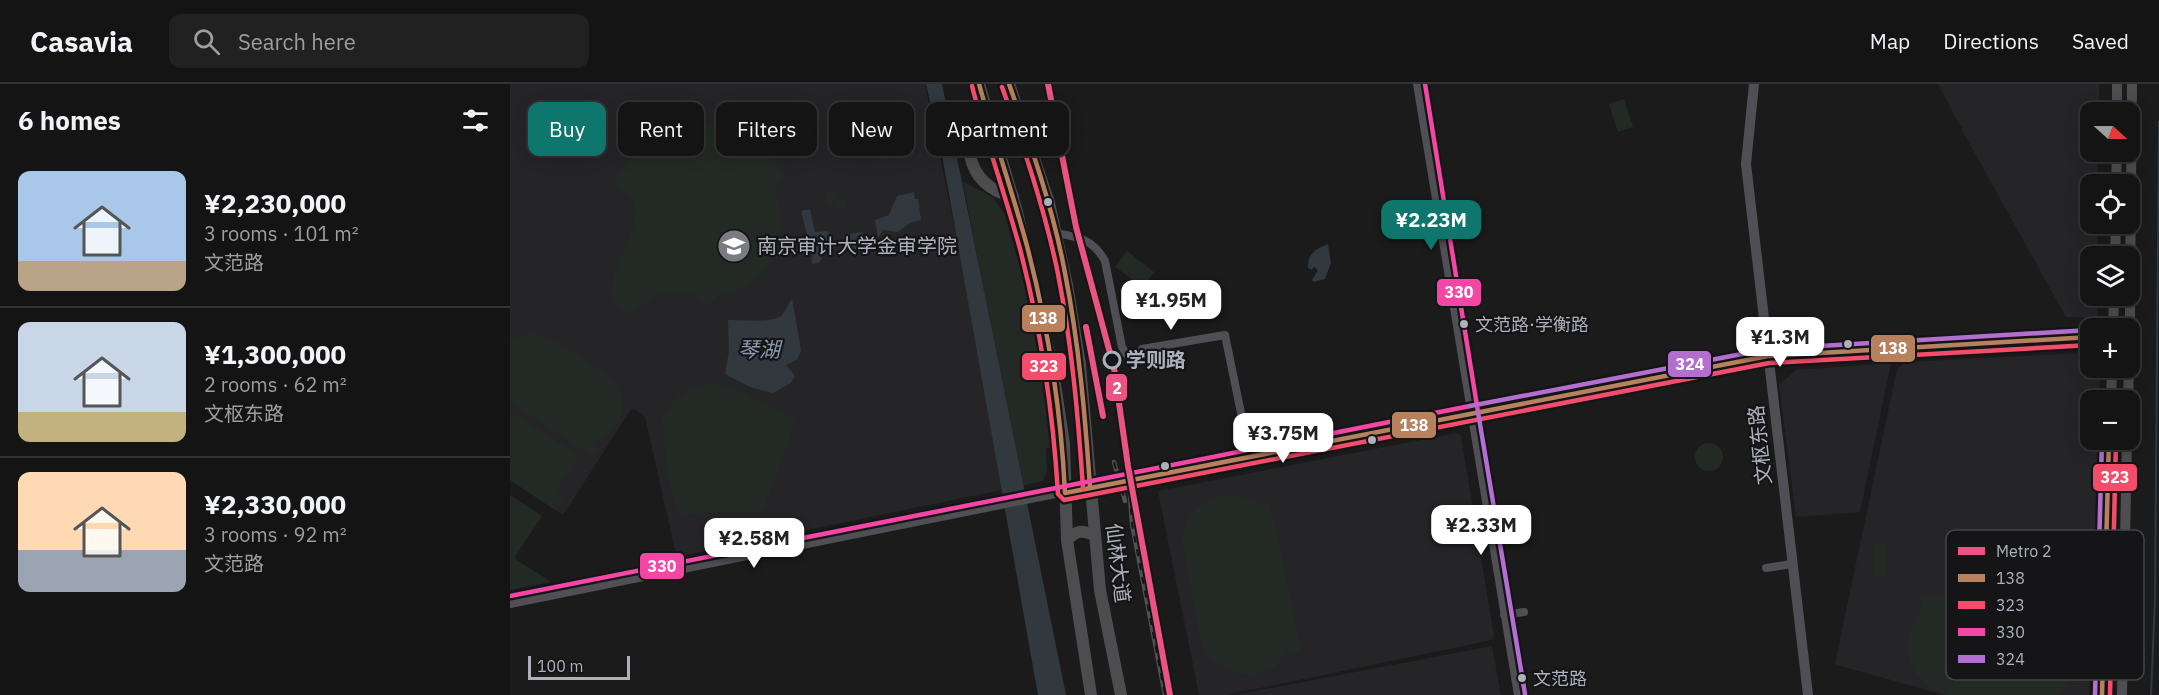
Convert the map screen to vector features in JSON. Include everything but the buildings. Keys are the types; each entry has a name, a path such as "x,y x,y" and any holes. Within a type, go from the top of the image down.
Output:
{"main road":[{"name":"仙林大道","path":"1009,84 1049,203 1056,233 1080,365 1100,590 1121,695"},
{"path":"2117,84 2117,102"},
{"path":"2130,246 2132,84"},
{"path":"980,88 1013,197 1044,322 1064,444 1066,540 1091,695"},
{"path":"980,88 968,127 975,174 995,192 1013,197"},
{"path":"1064,444 1073,449 1080,449 1087,443"},
{"path":"2107,530 2109,450"},
{"path":"2125,530 2127,450"},
{"path":"1066,540 1075,532 1083,530 1094,535"},
{"path":"2102,680 2102,695"},
{"path":"2122,680 2122,695"}],"street":[{"path":"1417,84 1518,695"},
{"name":"文枢东路","path":"1754,84 1746,164 1808,695"},
{"path":"1056,233 1083,237 1105,261 1122,347 1127,355 1136,356 1142,349 1225,334 1250,457"},
{"path":"510,604 1090,487 1768,356 2080,338"},
{"path":"1766,568 1792,564"},
{"path":"1504,615 1524,612"}],"shaded area":[{"name":"南京审计大学金审学院","path":"510,84 925,84 929,102 926,102 926,156 940,156 1006,478 1002,490 680,556 675,550 645,417 634,409 630,411 563,515 510,480"},
{"path":"1938,84 2099,84 2099,102 2080,102 2080,162 2098,162 2098,174 2080,174 2080,234 2098,234 2098,246 2080,246 2080,306 2098,306 2098,318 2066,317 1962,130 1963,126 1959,124"},
{"path":"1624,99 1633,127 1618,132 1609,104"},
{"path":"704,125 716,126 716,156 770,156 785,177 775,189 780,231 778,244 766,269 744,287 716,297 709,306 691,294 671,292 652,298 636,312 626,312 615,301 612,288 615,273 634,223 635,208 630,195 614,183 632,156 704,156"},
{"path":"878,156 902,156 879,161"},
{"path":"963,182 993,197 1005,215 1037,328 1052,449 1046,448 1047,471 1043,481 1021,486"},
{"path":"836,191 838,201 846,199 848,208 837,210 835,203 827,204 825,193"},
{"path":"1127,251 1154,272 1143,287 1115,267"},
{"path":"531,333 551,340 577,354 602,371 617,386 623,404 622,413 614,429 599,440 590,443 598,449 593,456 510,402 510,340"},
{"path":"2080,353 2080,378 2100,378 2099,390 2080,390 2080,450 2098,450 2095,530 1946,530 1946,680 2090,680 2089,695 1945,695 1835,663 1897,369 1906,362"},
{"path":"1891,363 1860,512 1796,517 1779,384 1797,370"},
{"path":"714,383 743,393 796,420 764,508 757,514 720,511 684,515 674,500 662,418 671,404 683,393 697,386"},
{"path":"510,411 579,456 556,491 564,496 555,510 510,480"},
{"path":"1457,433 1461,436 1494,636 1492,640 1226,695 1199,695 1158,491"},
{"path":"1709,443 1719,447 1723,457 1719,467 1709,471 1699,467 1695,457 1699,447"},
{"path":"510,495 542,516 514,558 551,582 510,590"},
{"path":"1225,495 1246,498 1259,505 1270,502 1301,651 1291,653 1289,650 1274,668 1252,675 1236,673 1215,663 1202,646 1182,540 1186,523 1195,510 1208,501"},
{"path":"1875,544 1887,544 1887,576 1875,576"},
{"path":"1921,596 1946,597 1946,680 2075,680 2055,695 1954,695 1943,693 1918,675 1909,657 1909,635 1920,615"},
{"path":"1492,646 1501,695 1234,695"}],"water":[{"path":"926,84 942,84 946,102 930,102"},
{"path":"942,156 957,156 1066,695 1038,695"},
{"path":"914,192 915,199 918,199 921,220 910,223 898,232 883,230 878,238 875,220 889,215 897,196"},
{"path":"810,209 815,232 828,231 831,243 824,251 820,262 812,264 811,258 813,257 801,211"},
{"path":"862,232 865,251 859,252 844,244 843,235"},
{"path":"1328,244 1331,263 1325,279 1314,282 1312,280 1318,270 1314,267 1311,270 1308,268 1309,259 1316,250"},
{"name":"琴湖","path":"792,299 801,350 798,359 786,365 795,376 791,383 773,393 750,387 725,374 729,351 728,320 777,318 781,316"}],"waterway":[{"path":"2151,695 2155,599 2159,122"}],"railway":[{"path":"1114,462 1125,501"},
{"path":"1128,466 1132,524 1165,695"}],"metro line":[{"name":"2","path":"1048,84 1076,227 1114,368 1128,466 1170,695"},
{"name":"2","path":"1086,327 1103,416"}],"transit line":[{"name":"138","path":"979,84 1027,246 1041,307 1057,399 1065,493 1768,356 2080,338"},
{"name":"138","path":"1009,84 1048,201 1065,273 1081,380 1090,487"},
{"name":"330","path":"1425,84 1478,412"},
{"name":"323","path":"972,86 1014,228 1034,310 1053,432 1058,494 1064,500 1769,363 2080,346"},
{"name":"323","path":"1002,87 1033,179 1058,274 1074,381 1083,488"},
{"name":"324","path":"1470,406 1768,349 2080,331"},
{"name":"330","path":"510,596 1470,406"},
{"name":"324","path":"1478,412 1525,694"},
{"name":"324","path":"2100,530 2102,450"},
{"name":"138","path":"2107,530 2109,450"},
{"name":"323","path":"2114,530 2116,450"},
{"name":"324","path":"2095,680 2095,695"},
{"name":"138","path":"2102,680 2102,695"},
{"name":"323","path":"2110,680 2110,695"}],"place":[{"name":"南京审计大学金审学院","path":"734,246"},
{"name":"文范路·学衡路","path":"1464,324"},
{"name":"学则路","path":"1112,360"},
{"name":"文范路","path":"1522,678"}]}
